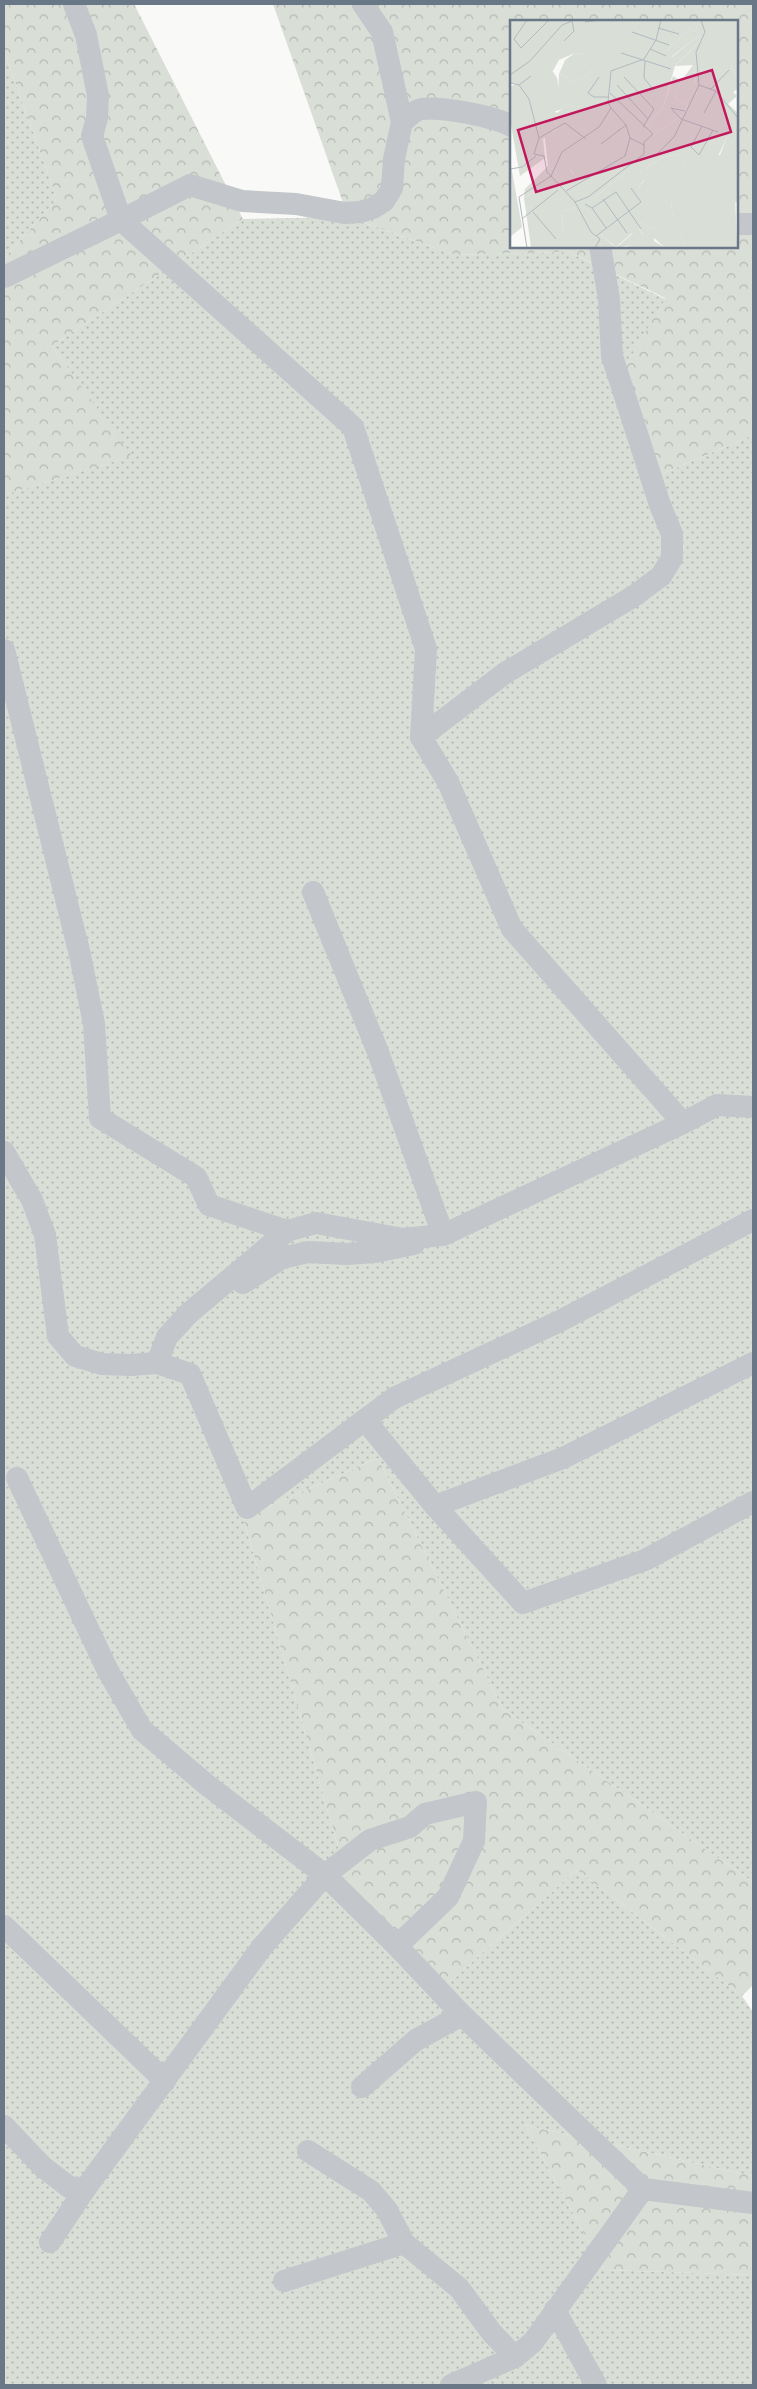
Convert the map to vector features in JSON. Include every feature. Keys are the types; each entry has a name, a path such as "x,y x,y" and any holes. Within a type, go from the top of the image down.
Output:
{"street":[{"path":"74,4 86,35 98,96 97,118 92,136 121,220 353,427 426,649 421,737 448,782 512,929 683,1123"},
{"path":"4,276 190,185 242,201 296,204 345,213 360,212 373,208 384,200 392,188 394,159 402,122 382,32 363,4"},
{"path":"402,122 418,110 429,108 489,117 510,126"},
{"path":"737,224 753,224"},
{"path":"421,737 505,673 634,596 661,576 672,558 672,534 660,505 612,356 609,299 600,248"},
{"path":"4,650 80,955 94,1024 100,1118 196,1177 209,1204 287,1231"},
{"path":"313,892 378,1052 443,1235"},
{"path":"157,1363 172,1337 198,1315 258,1272 282,1258 308,1252 375,1252 403,1248 443,1235 683,1123 717,1105 753,1107"},
{"path":"4,1152 32,1200 45,1235 58,1336 75,1356 102,1364 131,1366 157,1363 190,1374 247,1508 394,1398 558,1322 753,1220"},
{"path":"157,1363 167,1337 188,1314 223,1282 287,1231 316,1223 403,1239 443,1235"},
{"path":"434,1506 563,1458 753,1363"},
{"path":"365,1420 434,1506 523,1603 645,1560 753,1502"},
{"path":"17,1478 108,1671 142,1730 207,1785 325,1875 397,1946 462,2015 642,2189 753,2203"},
{"path":"50,2242 85,2190 262,1947 325,1875 370,1840 410,1827 425,1814 476,1802 474,1841 448,1897 397,1946"},
{"path":"4,1926 165,2081"},
{"path":"362,2087 416,2040 462,2015"},
{"path":"4,2126 43,2167 69,2187 85,2190"},
{"path":"308,2151 371,2191 387,2210 404,2243 459,2288 487,2327 515,2357"},
{"path":"451,2385 515,2357 533,2342 642,2189"},
{"path":"284,2281 404,2243"},
{"path":"555,2310 596,2385"}],"green space":[{"path":"4,4 134,4 243,219 52,346 133,456 4,495 4,258 57,199 4,52"},
{"path":"273,4 753,4 753,435 648,480 613,387 665,298 569,252 455,255 348,217"},
{"path":"4,52 57,199 4,258"},
{"path":"348,217 455,255 569,252 665,299 613,387 648,480 753,435 753,1882 503,1709 378,1458 243,1518 350,1888 439,1991 577,1870 742,1996 753,2012 753,2176 525,2125 604,2270 753,2275 753,2385 4,2385 4,495 132,456 52,346 243,219"},
{"path":"378,1458 503,1709 753,1882 753,1985 742,1996 577,1870 439,1991 350,1888 243,1518"},
{"path":"525,2125 753,2176 753,2275 604,2270"}]}
